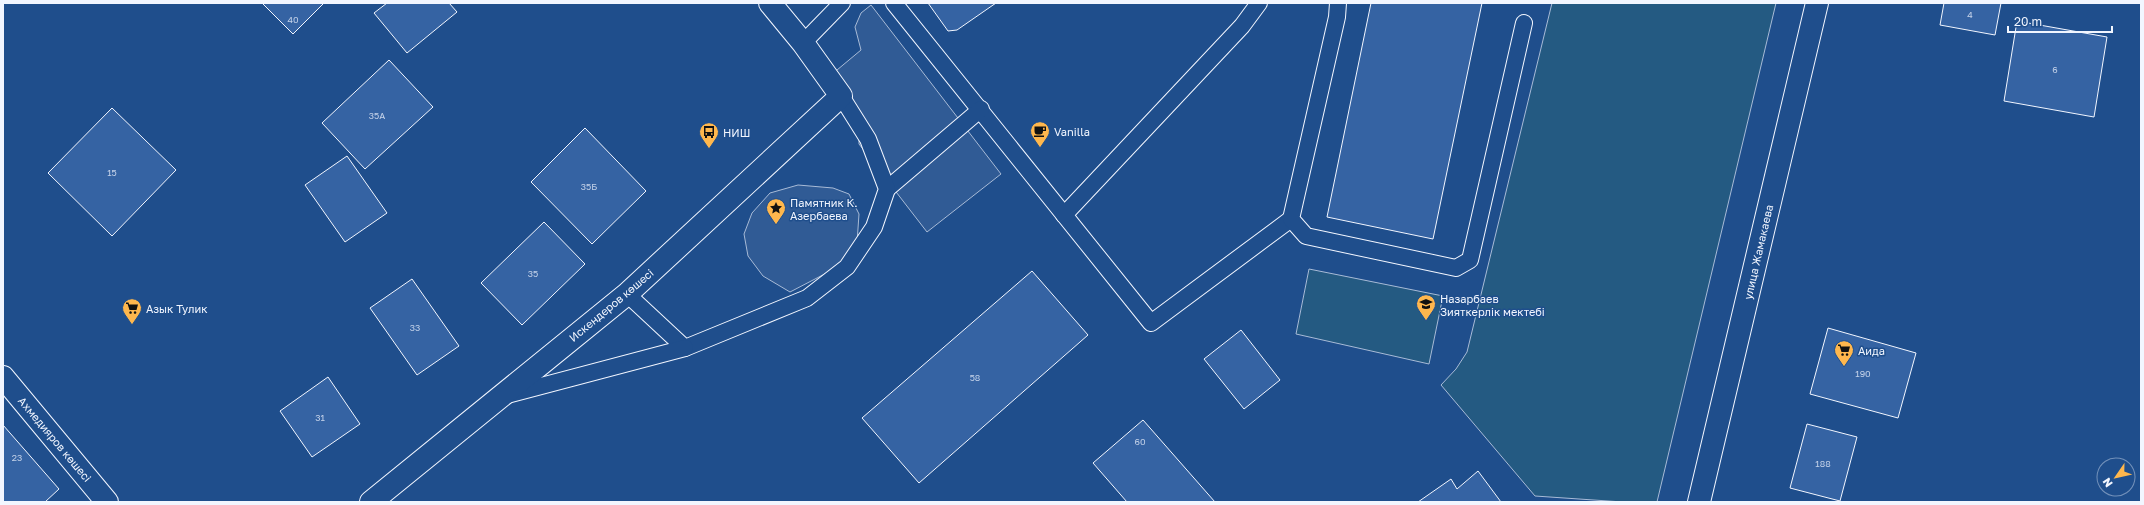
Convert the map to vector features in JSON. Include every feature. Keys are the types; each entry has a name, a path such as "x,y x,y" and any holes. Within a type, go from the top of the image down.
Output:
{"street":[{"path":"770,3 803,43 840,96"},
{"name":"улица Жамакаева","path":"1699,502 1817,3"},
{"name":"Искендеров көшесі","path":"371,502 627,294 840,96"},
{"name":"Ахмедияров көшесі","path":"3,377 107,502"}],"lane":[{"path":"803,43 841,3"},
{"path":"894,3 981,109 1151,323 1291,219 1337,17 1338,3"},
{"path":"1064,215 1242,26 1259,3"},
{"path":"1291,219 1306,236 1456,268 1470,260 1524,22"},
{"path":"840,96 868,139 887,189"},
{"path":"499,397 685,348 807,298 847,267 874,227 887,189 981,109"},
{"path":"627,294 685,348"}],"shaded area":[{"path":"1552,3 1776,3 1657,502 1623,502 1535,496 1441,385 1456,369 1467,352"},
{"path":"871,5 1001,174 927,232 859,144 859,113 831,75 861,50 855,27 861,13"},
{"path":"798,185 833,188 849,194 859,214 857,243 840,266 790,292 763,276 748,256 744,234 752,213 770,193"},
{"path":"1309,269 1443,296 1429,364 1296,334"}],"building":[{"path":"262,3 324,3 293,34"},
{"path":"387,3 449,3 457,12 407,53 374,13"},
{"path":"928,3 996,3 957,30 948,31"},
{"path":"1371,3 1482,3 1433,239 1327,217"},
{"path":"1944,3 2001,3 1995,35 1940,25"},
{"path":"2017,21 2107,37 2094,117 2004,101"},
{"path":"389,60 433,107 365,169 322,123"},
{"path":"112,108 176,170 112,236 48,173"},
{"path":"585,128 646,191 592,244 531,182"},
{"path":"347,156 387,213 345,242 305,185"},
{"path":"544,222 585,264 522,325 481,283"},
{"path":"1032,271 1088,335 919,483 862,418"},
{"path":"412,279 459,346 417,375 370,308"},
{"path":"1828,328 1916,353 1898,418 1810,394"},
{"path":"1241,330 1280,380 1244,409 1204,359"},
{"path":"328,377 360,424 312,457 280,411"},
{"path":"1143,420 1215,502 1127,502 1093,463"},
{"path":"1807,424 1857,437 1840,501 1790,488"},
{"path":"3,425 59,489 45,502 3,502"},
{"path":"1478,471 1501,502 1418,502 1451,479 1457,489"}],"place":[{"name":"Vanilla","path":"1040,148"},
{"name":"НИШ","path":"709,149"},
{"name":"Памятник К. Азербаева","path":"776,225"},
{"name":"Назарбаев Зияткерлік мектебі","path":"1426,321"},
{"name":"Азык Тулик","path":"132,325"},
{"name":"Аида","path":"1844,367"}]}
